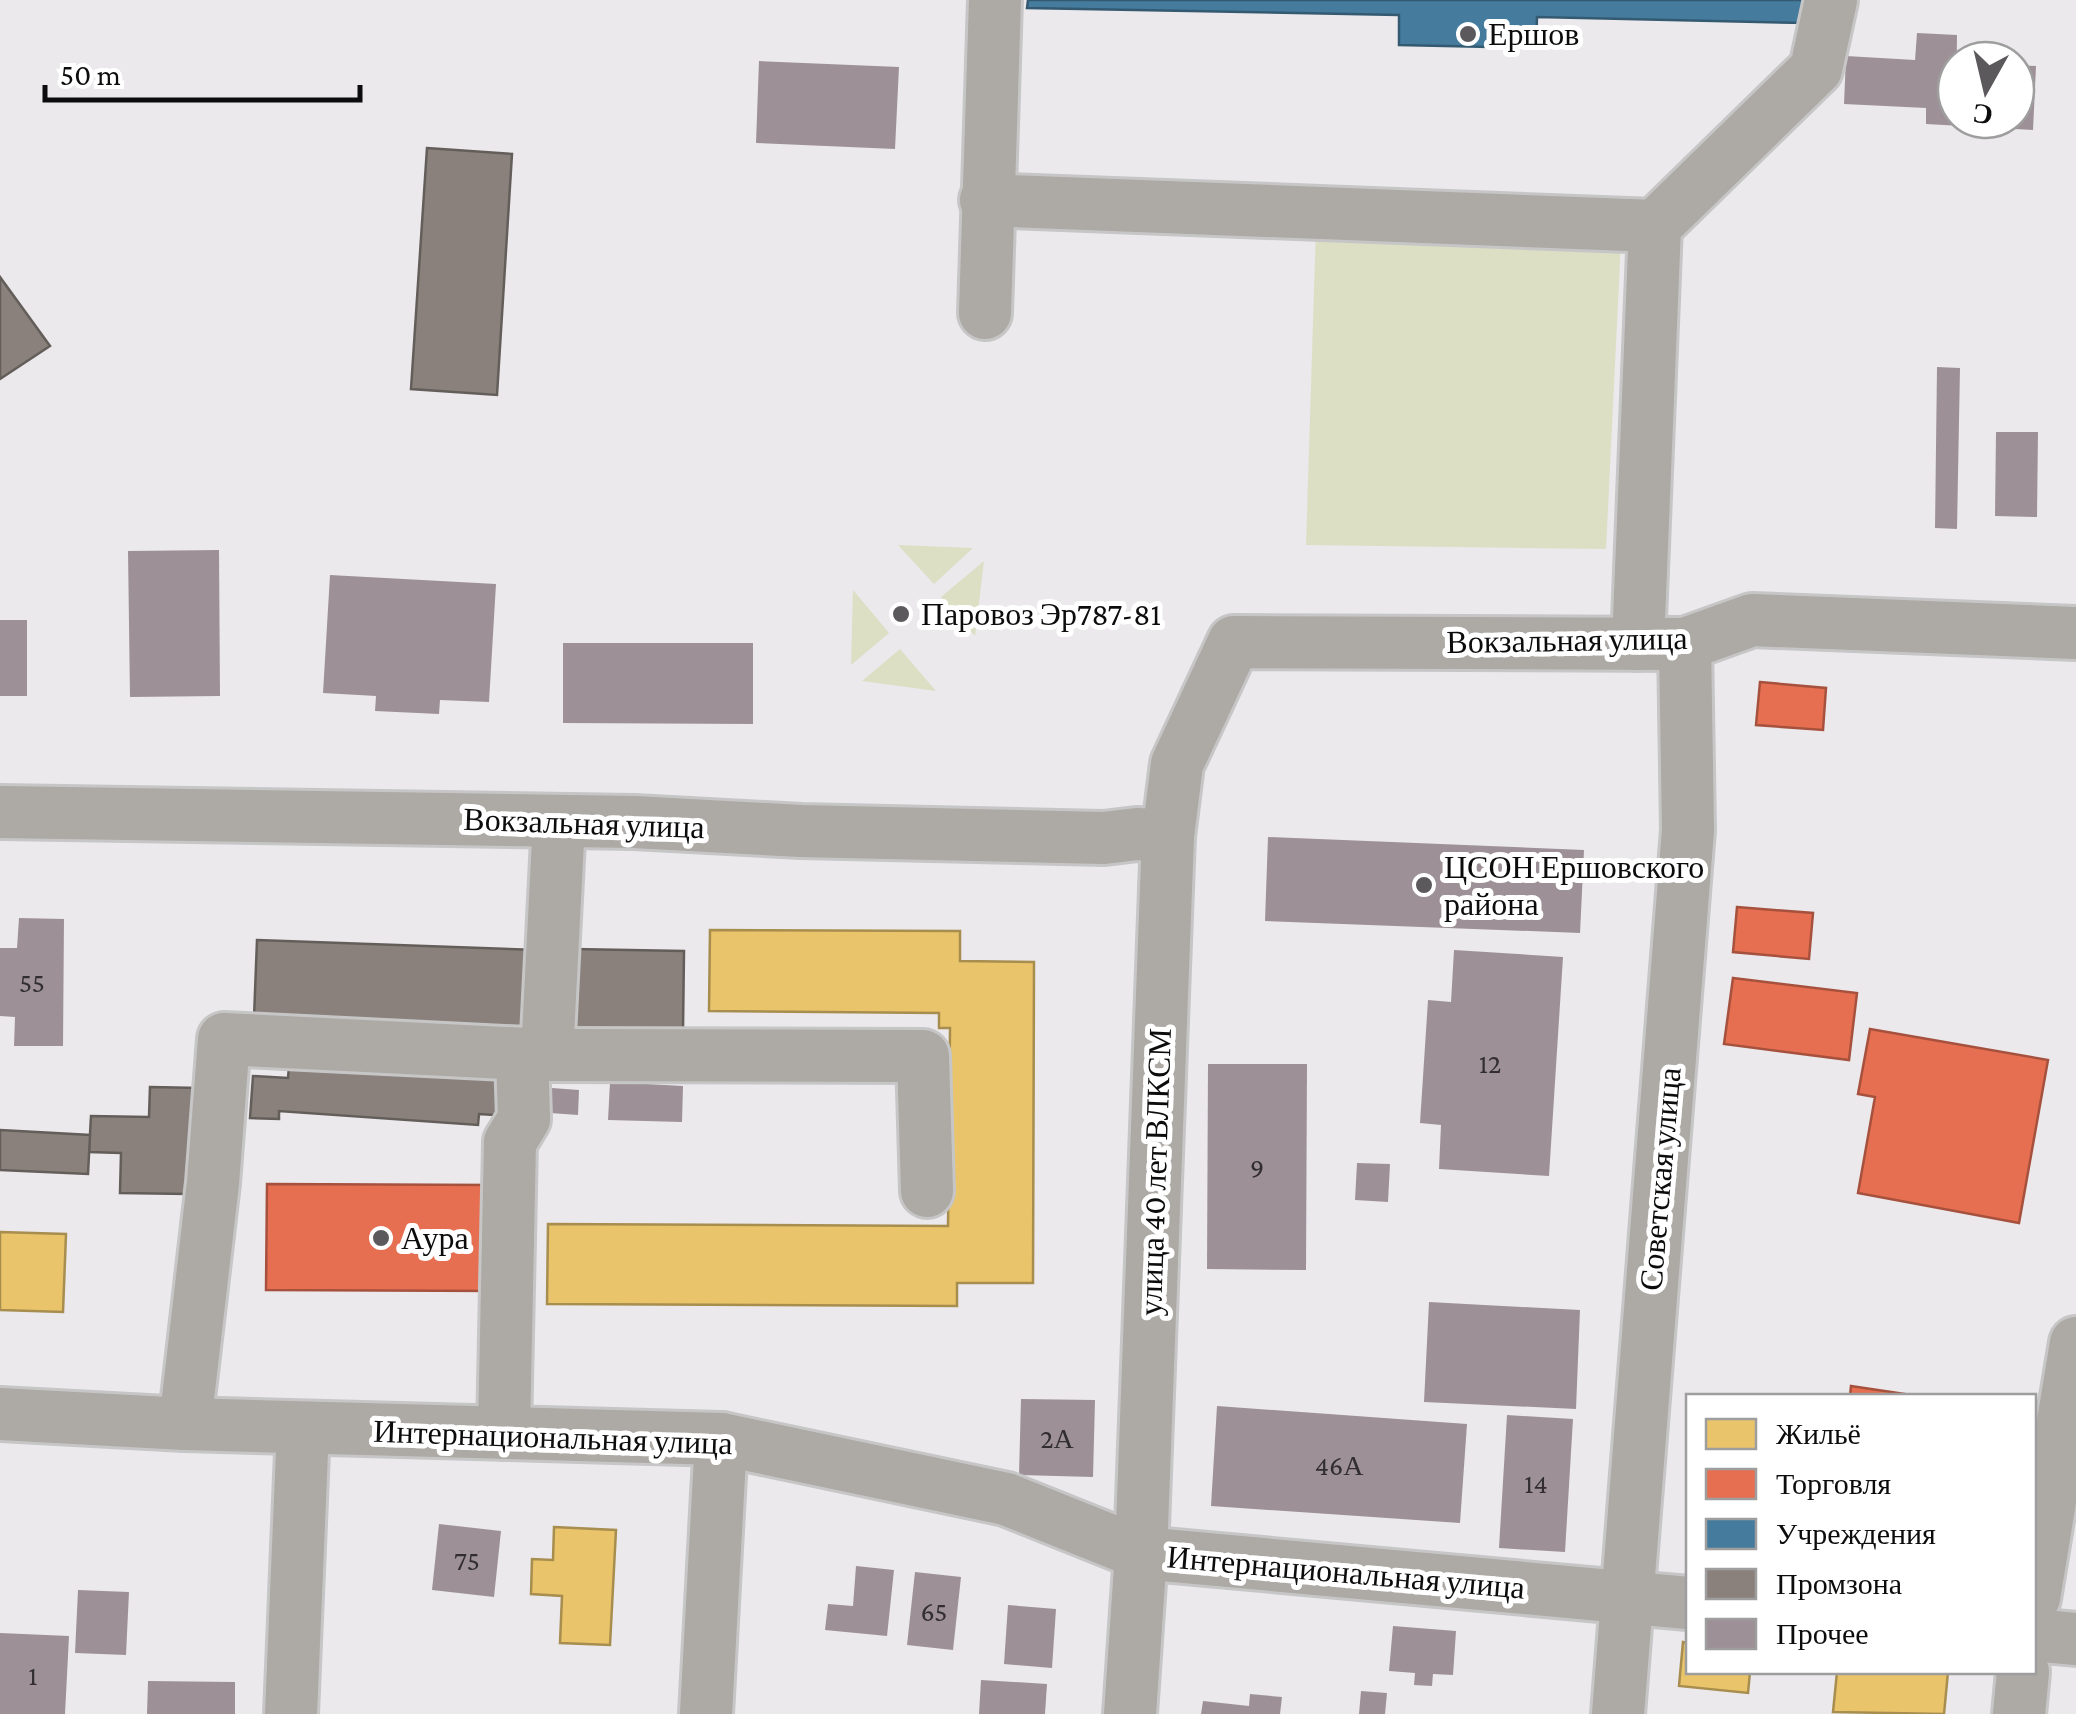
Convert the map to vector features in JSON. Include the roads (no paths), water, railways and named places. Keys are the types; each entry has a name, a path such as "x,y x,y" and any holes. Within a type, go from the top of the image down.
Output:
{"street":[{"path":"985,313 994,0"},
{"path":"986,200 1655,226 1816,69 1832,0"},
{"name":"Советская улица","path":"1618,1714 1688,830 1662,644 1655,226"},
{"name":"Вокзальная улица","path":"1234,642 1662,644 1752,620 2076,634"},
{"name":"улица 40 лет ВЛКСМ","path":"1130,1714 1142,1553 1168,836 1177,764 1234,642"},
{"name":"Вокзальная улица","path":"0,812 559,821 1104,838 1168,836"},
{"path":"504,1433 510,1142 524,1119 535,1054 559,821"},
{"path":"185,1424 214,1183 224,1039 535,1054 923,1056 927,1192"},
{"path":"2036,1586 2076,1343"},
{"name":"Интернациональная улица","path":"0,1414 303,1428 721,1438 1006,1499 1142,1553 1686,1603"},
{"path":"291,1714 303,1428"},
{"path":"706,1714 721,1438"},
{"path":"2036,1635 2076,1638"},
{"path":"2019,1714 2024,1674"}],"place":[{"name":"Ершов","path":"1468,34"},
{"name":"Паровоз Эр787-81","path":"901,614"},
{"name":"ЦСОН Ершовского района","path":"1424,885"},
{"name":"Аура","path":"381,1238"}]}
